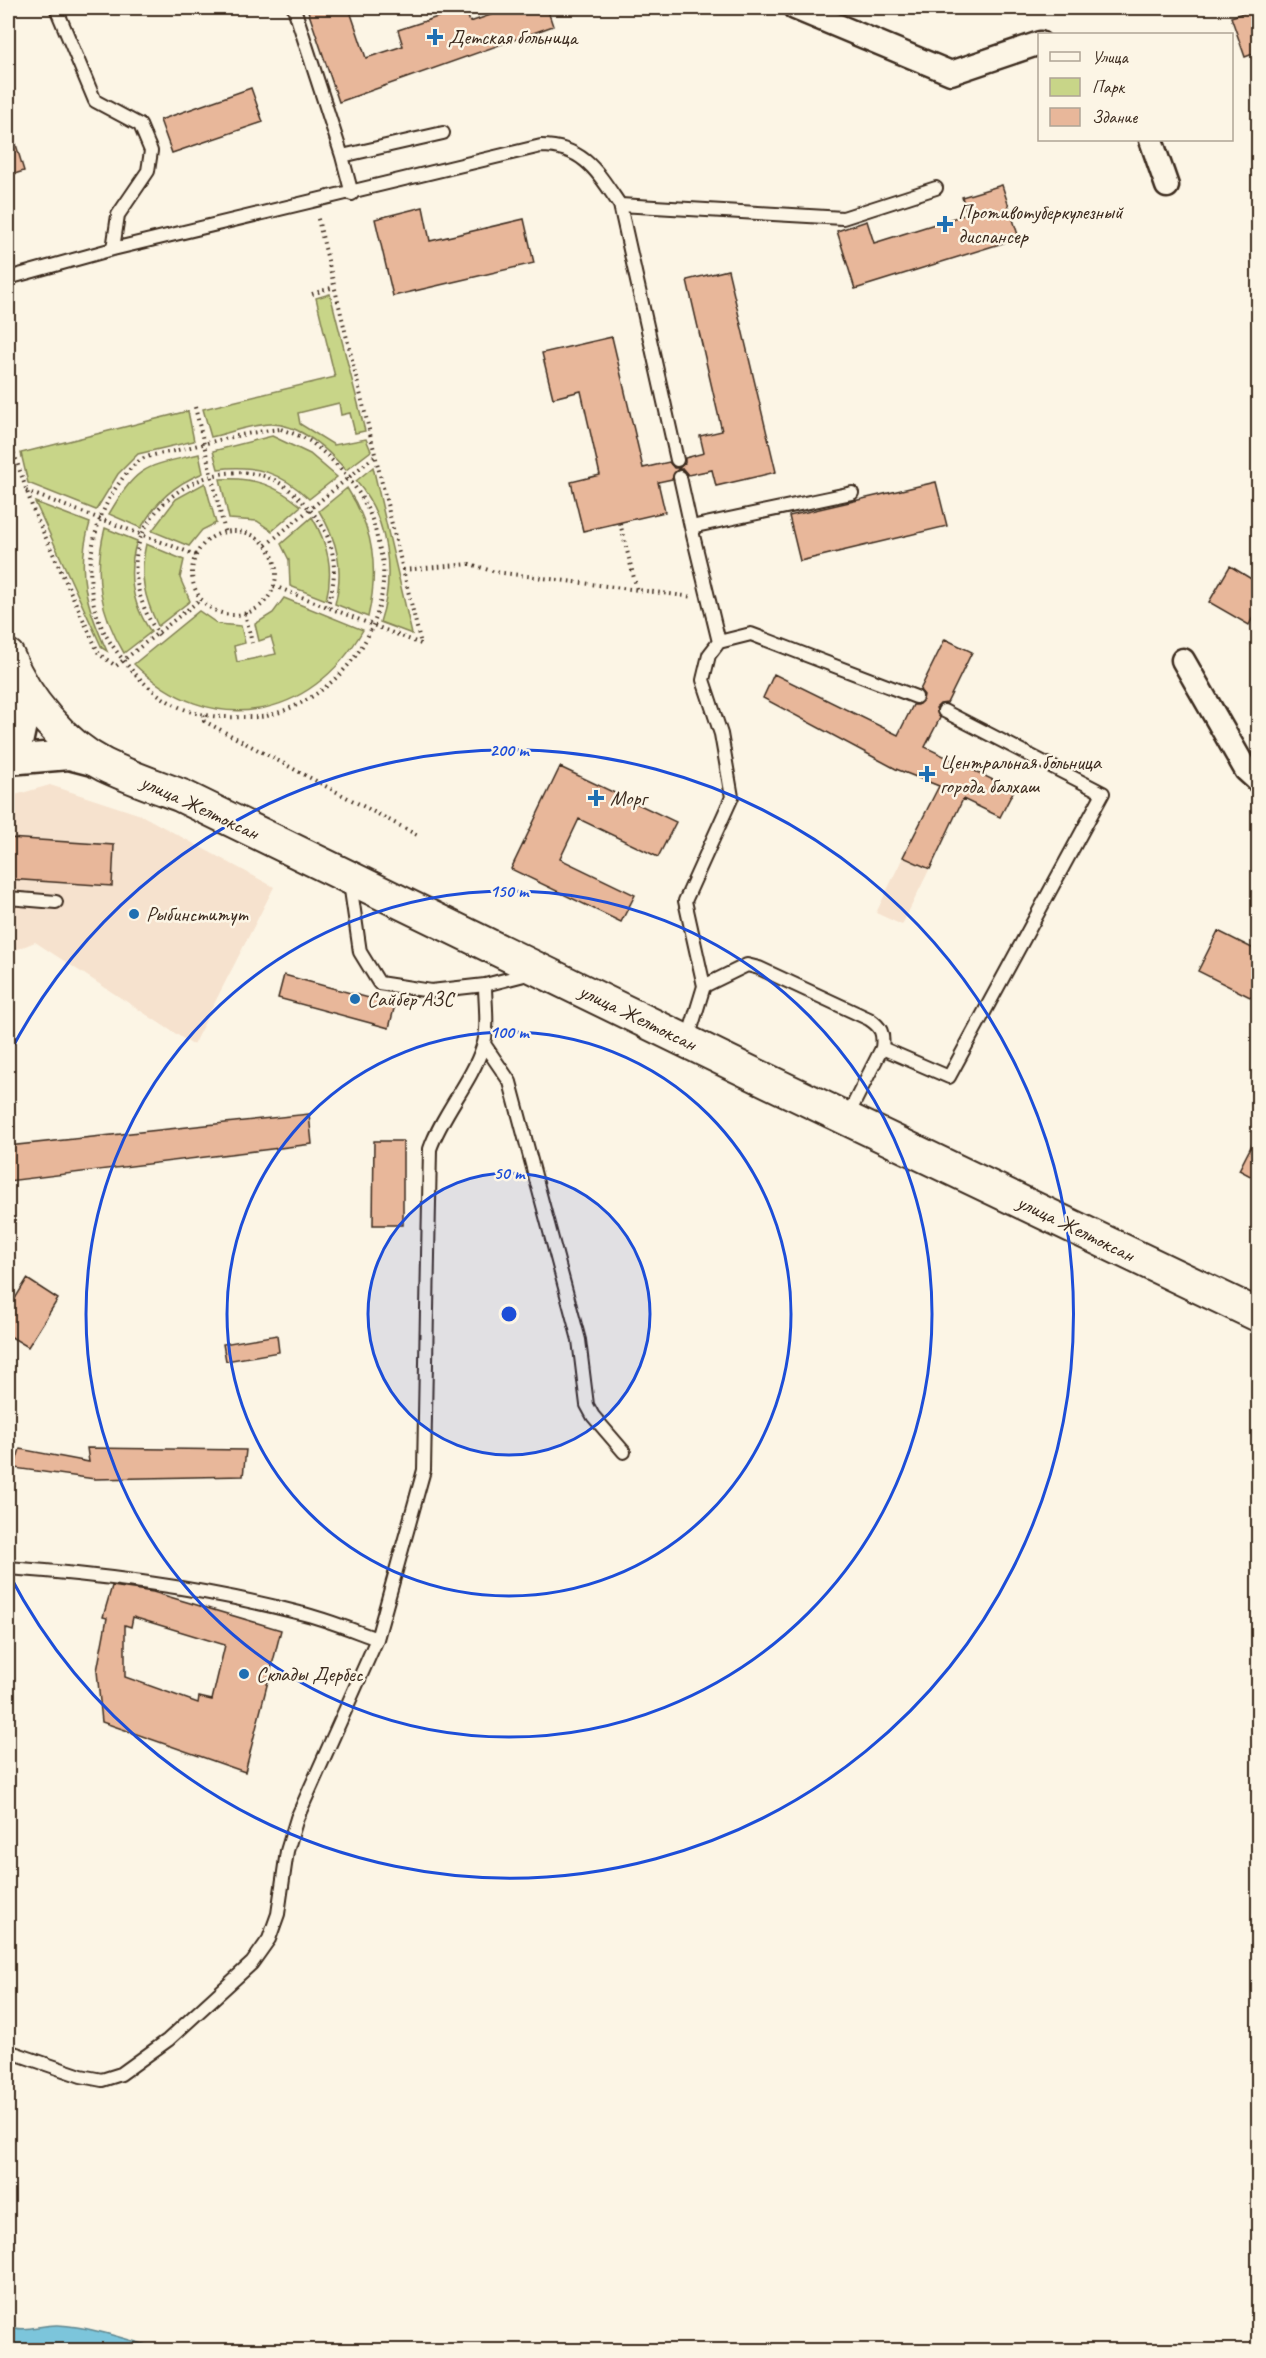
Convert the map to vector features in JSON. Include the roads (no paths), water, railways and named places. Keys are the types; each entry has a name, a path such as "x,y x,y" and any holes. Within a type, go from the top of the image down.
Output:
{"main road":[{"path":"8,657 34,703 57,729 103,764"},
{"name":"улица Желтоксан","path":"103,764 182,796 687,1042 1258,1315"}],"street":[{"path":"795,8 951,73 1038,44"},
{"path":"1151,141 1167,186"},
{"path":"8,657 22,724 18,743 8,751"},
{"path":"1183,660 1246,770 1258,781"},
{"name":"улица Желтоксан","path":"8,759 69,755 103,764"}],"lane":[{"path":"56,8 95,100 140,125 151,151 148,171 118,215 113,249"},
{"path":"294,8 342,156 351,194"},
{"path":"342,156 444,133"},
{"path":"8,278 113,249 351,194 520,150 561,146 576,153 594,169 620,205 676,460"},
{"path":"620,205 843,218 936,188"},
{"path":"680,477 706,596 719,642"},
{"path":"692,527 852,493"},
{"path":"687,1042 704,986 685,901 732,797 721,735 703,680 709,655 719,642 752,634 916,697"},
{"path":"882,1048 949,1077 1103,793 944,711"},
{"path":"350,879 360,952 379,983 431,991 485,985 541,970"},
{"path":"8,898 56,902"},
{"path":"704,986 747,965 759,968 879,1025 883,1035 882,1048 846,1118"},
{"path":"8,2051 81,2076 102,2080 121,2074 168,2040 252,1963 269,1939 278,1914 288,1851 297,1818 377,1639 423,1470 430,1149 437,1128 467,1080 484,1044 485,985"},
{"path":"484,1044 510,1082 579,1340 587,1405 593,1416 624,1452"},
{"path":"8,1568 102,1575 218,1595 301,1613 377,1639"}],"water":[{"path":"8,2325 20,2329 52,2325 71,2326 98,2331 164,2350 8,2350"}],"place":[{"name":"Детская больница","path":"435,37"},
{"name":"Противотуберкулезный диспансер","path":"945,224"},
{"name":"Центральная больница города балхаш","path":"927,774"},
{"name":"Морг","path":"596,798"},
{"name":"Рыбинститут","path":"134,914"},
{"name":"Сайбер АЗС","path":"355,999"},
{"name":"Склады Дербес","path":"244,1674"}]}
